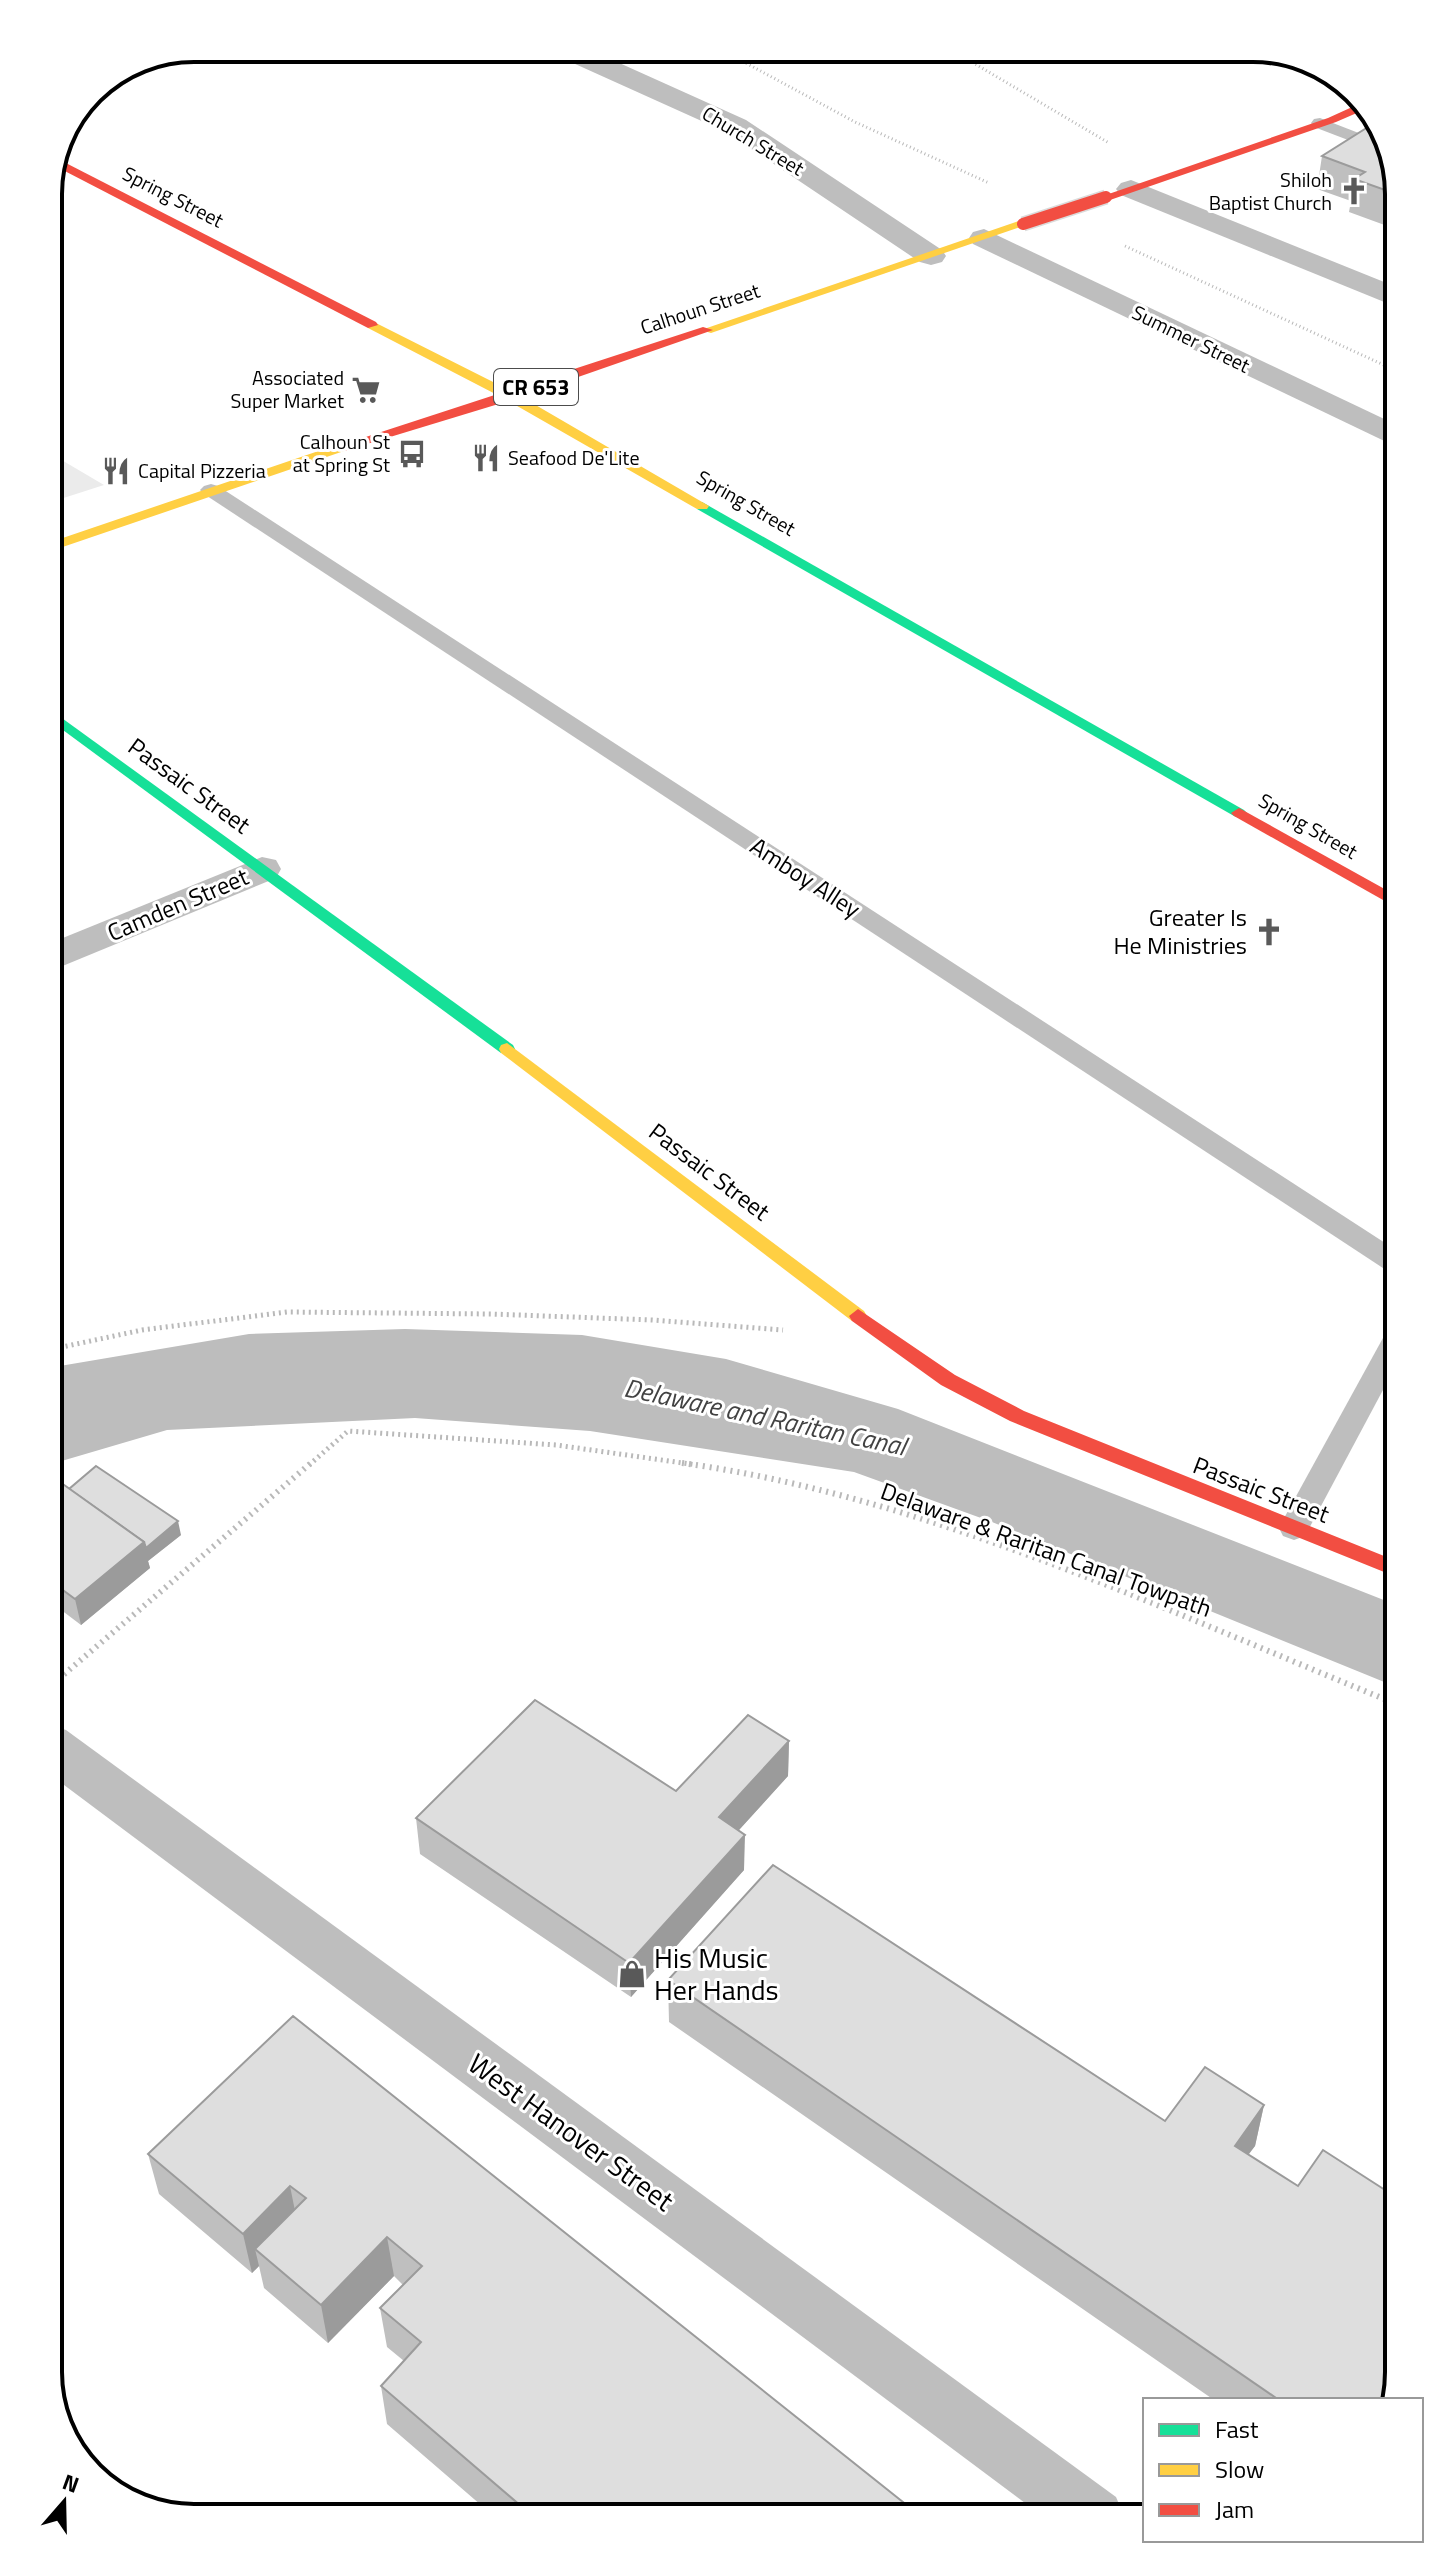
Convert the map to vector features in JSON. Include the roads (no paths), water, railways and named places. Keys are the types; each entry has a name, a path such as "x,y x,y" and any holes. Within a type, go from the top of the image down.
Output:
{"street":[{"name":"Church Street","path":"594,62 736,126 931,256"},
{"name":"Calhoun Street","path":"62,543 211,490 510,396 931,256 1354,110"},
{"name":"Spring Street","path":"66,167 510,396 1385,896"},
{"path":"1118,193 1385,294"},
{"name":"Summer Street","path":"984,238 1385,431"},
{"name":"Passaic Street","path":"62,722 444,1002 948,1380 1017,1416 1120,1460 1385,1564"},
{"name":"Camden Street","path":"62,953 262,869"},
{"name":"West Hanover Street","path":"62,1762 1076,2504"}],"lane":[{"path":"1320,123 1374,145"},
{"name":"Amboy Alley","path":"211,490 1385,1256"},
{"path":"1294,1528 1385,1360"}],"water":[{"name":"Delaware and Raritan Canal","path":"405,1329 582,1335 726,1359 898,1409 1385,1600 1385,1682 992,1522 854,1472 590,1431 415,1418 167,1430 62,1461 62,1366 249,1334"}],"place":[{"name":"Shiloh Baptist Church","path":"1354,191"},
{"name":"Associated Super Market","path":"366,390"},
{"name":"Calhoun St at Spring St","path":"412,454"},
{"name":"Seafood De'Lite","path":"486,458"},
{"name":"Capital Pizzeria","path":"116,471"},
{"name":"Greater Is He Ministries","path":"1269,932"},
{"name":"His Music Her Hands","path":"632,1974"}]}
